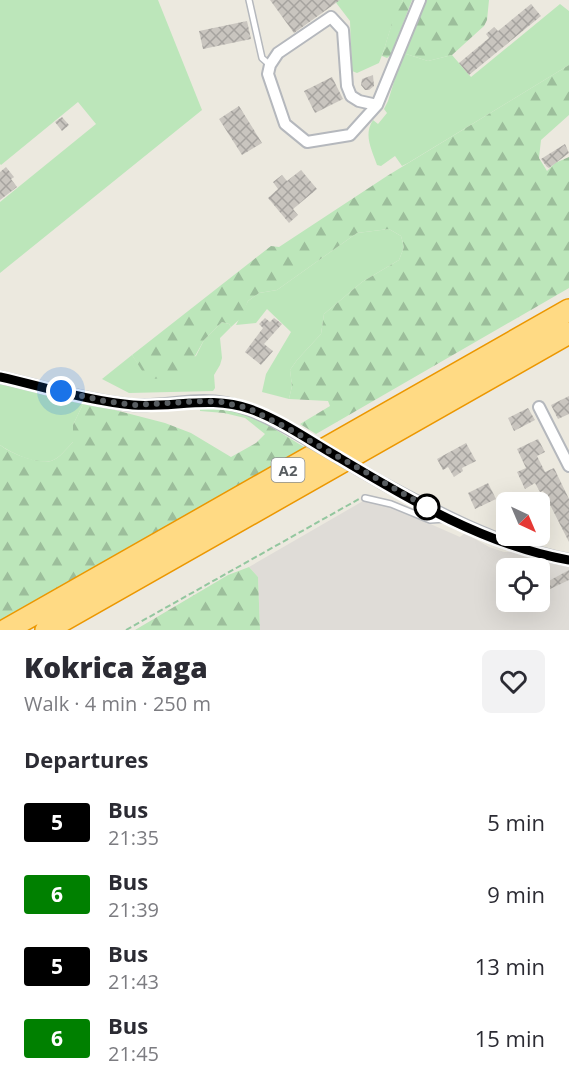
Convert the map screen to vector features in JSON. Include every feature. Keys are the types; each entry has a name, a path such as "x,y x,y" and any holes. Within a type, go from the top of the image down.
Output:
{"highway":[{"name":"A2","path":"6,630 569,310"},
{"name":"A2","path":"46,630 569,333"}],"street":[{"path":"377,105 359,101 351,96 347,86 343,30 331,17 278,54 270,65 268,74 285,124 307,142 350,135 377,105 420,0"},
{"path":"0,377 104,401 134,405 204,401 221,402 256,411 450,519 521,548 569,560"},
{"path":"539,407 569,466"}],"lane":[{"path":"249,0 262,58 270,65"},
{"path":"365,498 391,504 430,520 450,519"}],"path":[{"path":"126,630 358,499 365,498"}],"shaded area":[{"path":"363,501 394,508 460,537 465,533 489,547 504,552 515,552 538,558 496,558 496,612 550,612 550,561 569,566 569,630 260,630 258,577 249,567"}],"green space":[{"path":"0,0 158,0 202,110 0,273 0,202 96,124 78,102 0,164"},
{"path":"334,0 403,0 395,15 379,63 357,73 352,71 350,21"},
{"path":"403,0 412,0 391,55 387,58 382,56 395,13"},
{"path":"423,0 489,0 487,20 484,26 452,55 428,61 403,53"},
{"path":"560,4 569,11 569,65 408,163 402,166 395,156 381,166 377,165 369,142 370,126 373,120 378,124 387,113 384,109 403,53 428,61 452,55 471,77"},
{"path":"569,65 569,115 541,140 539,158 547,171 555,163 569,157 569,288 316,434 300,424 330,406 328,401 289,399 292,386 290,370 321,334 324,314 362,282 399,260 404,247 401,236 389,229 357,233 277,290 259,293 248,301 241,318 231,327 222,322 204,340 190,365 174,377 152,379 146,377 132,355 271,246 279,247 387,176"},
{"path":"389,229 401,236 404,247 399,260 362,282 324,314 321,334 290,370 292,386 289,399 262,392 266,374 291,332 267,309 256,323 236,325 248,301 259,293 277,290 357,233"},
{"path":"222,322 231,327 220,338 222,358 214,375 215,388 213,391 129,393 102,379 132,355 147,377 196,356 204,340"},
{"path":"0,381 84,402 73,425 73,442 57,458 45,462 32,460 17,455 0,445"},
{"path":"84,402 165,423 191,433 231,457 256,443 265,434 245,418 200,411 200,406 231,409 244,413 306,448 0,621 0,445 31,459 45,462 54,460 73,442 73,425"},
{"path":"249,567 258,577 260,630 135,630 228,575"}],"building":[{"path":"270,0 340,0 294,33"},
{"path":"531,4 541,16 469,75 459,63 489,38 486,34 494,27 498,31"},
{"path":"247,21 251,39 203,49 199,31"},
{"path":"373,75 374,86 365,90 361,85 362,79"},
{"path":"332,77 343,99 315,113 304,91"},
{"path":"239,106 262,143 242,155 219,119"},
{"path":"62,117 69,125 62,131 55,122"},
{"path":"565,144 569,153 549,168 547,167 541,159"},
{"path":"6,167 14,177 11,179 17,187 0,200 0,172"},
{"path":"301,170 317,189 293,209 298,215 289,223 268,198 278,189 273,182 282,175 287,181"},
{"path":"265,318 270,322 274,318 282,324 264,344 273,351 261,365 245,352 263,328 259,324"},
{"path":"569,396 569,414 558,419 551,405"},
{"path":"528,408 535,420 514,431 508,418"},
{"path":"538,439 545,452 537,456 545,472 554,468 569,499 569,542 550,505 550,492 540,492 535,483 525,489 517,472 526,468 517,449"},
{"path":"466,443 476,461 462,468 463,471 454,477 448,467 443,470 437,459"},
{"path":"488,483 496,499 475,509 468,493"},
{"path":"569,570 569,580 550,589 550,580"}],"bus line":[{"name":"5","path":"0,377 118,403 151,405 204,401 248,408 450,519 483,534 531,551 569,560"}],"route":[{"path":"61,391 134,405 204,401 248,408 427,507"}]}
